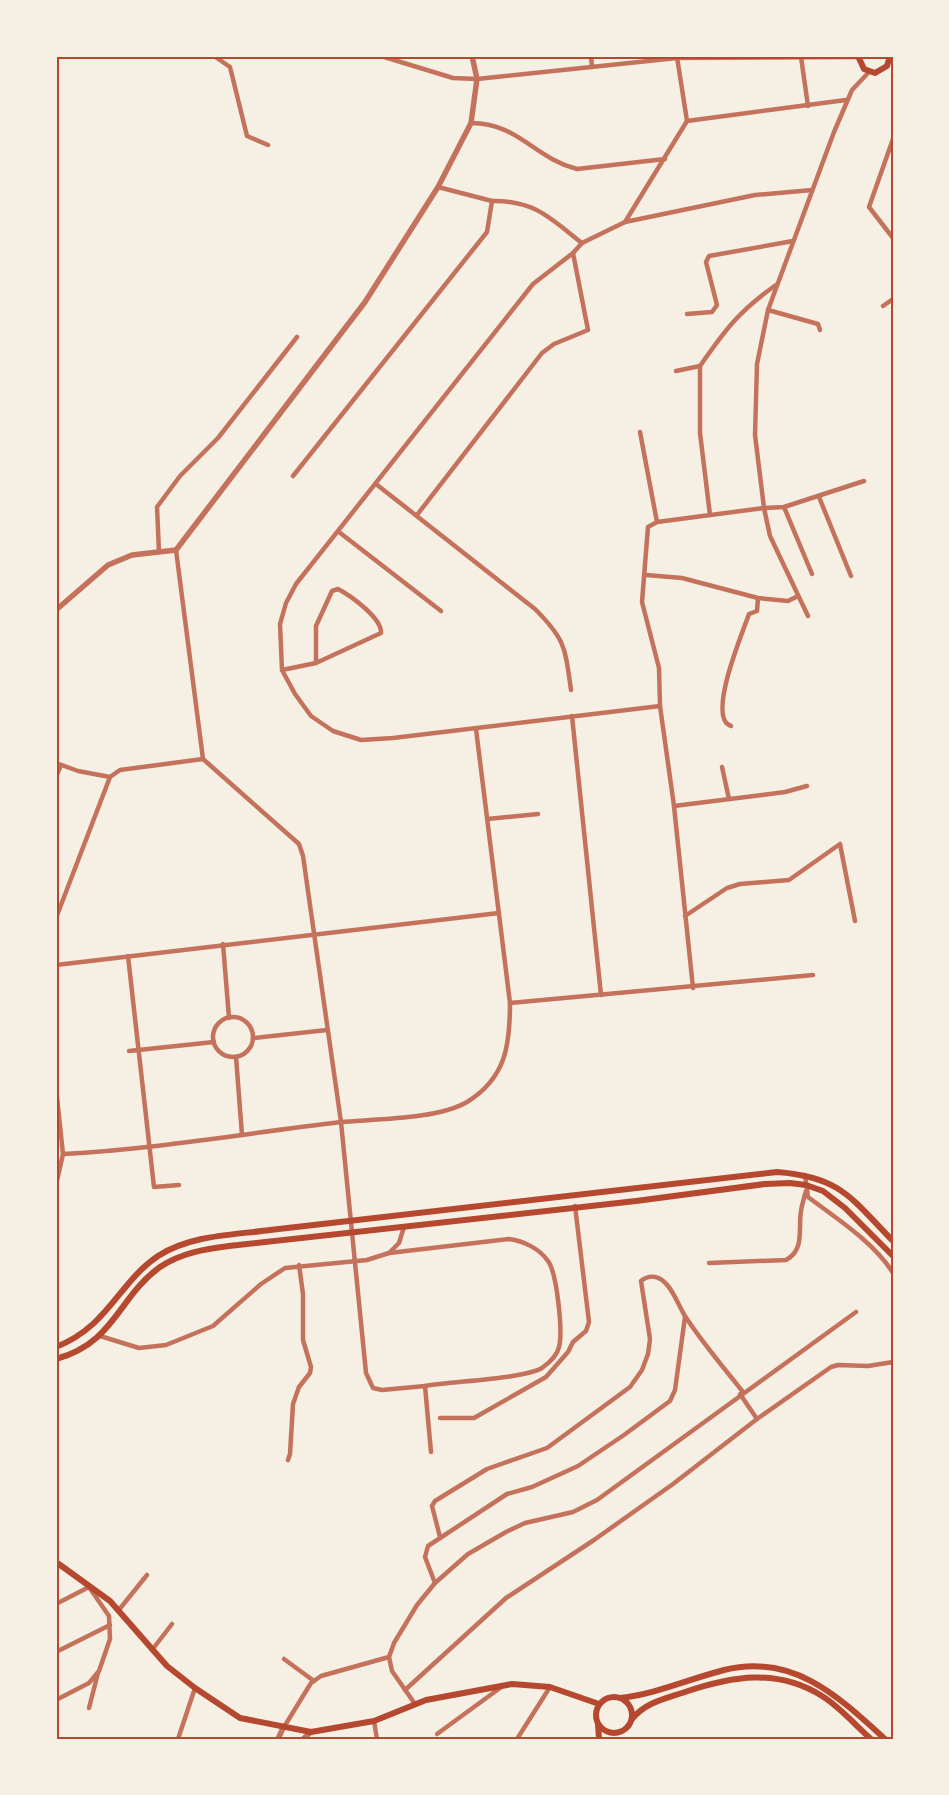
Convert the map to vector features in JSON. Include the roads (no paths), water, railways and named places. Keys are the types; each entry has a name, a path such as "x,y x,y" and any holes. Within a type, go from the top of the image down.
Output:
{"main road":[{"path":"858,57 860,64 869,72 878,72 887,66 890,56"},
{"path":"887,66 893,72"},
{"path":"56,1347 70,1341 91,1327 147,1265 172,1248 203,1239 777,1172 805,1175 836,1187 893,1241"},
{"path":"56,1359 89,1345 100,1336 142,1284 158,1269 182,1256 201,1250 575,1206 636,1201 765,1184 806,1188 823,1192 845,1208 893,1256"},
{"path":"56,1562 110,1601 152,1650 195,1688 240,1718 311,1732 374,1720 414,1704 502,1686 536,1685 550,1687 600,1704"},
{"path":"599,1739 596,1713 600,1704 609,1698 643,1695 724,1670 745,1666 767,1667 799,1675 824,1687 885,1739"},
{"path":"616,1739 626,1730 632,1719 648,1704 713,1683 757,1676 786,1680 822,1696 871,1739"},
{"path":"620,1698 630,1706 632,1719"},
{"path":"597,1723 610,1733 621,1733"}],"street":[{"path":"214,56 230,66 246,136 268,145"},
{"path":"381,56 453,78 477,79 677,57 858,57"},
{"path":"100,1336 139,1348 166,1345 213,1326 274,1275 286,1268 299,1265 356,1262 389,1253 509,1239 521,1241 537,1250 548,1261 553,1271 561,1338 559,1350 553,1359 532,1372 382,1390 373,1388 368,1381 362,1342 356,1262 341,1122 326,1030 315,933 303,856 299,844 203,759 176,550 365,302 438,187 471,123 477,79 472,56"},
{"path":"591,56 592,67"},
{"path":"624,222 687,121 677,57"},
{"path":"801,57 808,106"},
{"path":"808,616 770,536 764,508 755,435 757,364 768,310 846,100 857,84 869,72"},
{"path":"687,121 846,100"},
{"path":"471,123 494,124 506,129 548,157 564,166 577,169 665,159"},
{"path":"893,139 891,151 869,207 893,238"},
{"path":"438,187 492,201 526,205 546,213 582,244"},
{"path":"660,706 476,729 361,740 333,732 311,716 295,694 282,670 280,624 286,603 296,584 534,284 582,244 624,222 755,196 812,190"},
{"path":"293,476 487,232 492,201"},
{"path":"687,314 712,312 717,305 706,262 709,256 793,241"},
{"path":"417,515 542,353 554,344 588,330 573,253"},
{"path":"710,515 700,433 700,366 734,318 747,306 778,285"},
{"path":"883,306 893,299"},
{"path":"768,310 818,324 820,330"},
{"path":"159,552 157,507 180,476 218,438 297,336"},
{"path":"676,371 700,366"},
{"path":"640,432 657,522"},
{"path":"693,988 674,806 660,706 659,668 642,602 646,575 648,527 657,522 784,507 864,481"},
{"path":"376,484 536,609 557,632 565,653 571,690"},
{"path":"819,497 851,576"},
{"path":"784,507 812,574"},
{"path":"339,532 441,611"},
{"path":"56,610 108,565 132,555 176,550"},
{"path":"646,575 682,578 758,598 788,601 798,596"},
{"path":"282,670 316,663 381,633 379,622 350,595 338,589 332,591 316,626 316,663"},
{"path":"731,726 726,724 722,718 726,677 748,614 757,611 758,598"},
{"path":"572,716 601,995"},
{"path":"62,1154 150,1146 341,1122 431,1114 467,1102 497,1074 506,1055 510,1034 510,1003 476,729"},
{"path":"56,918 110,777 120,770 203,759"},
{"path":"56,777 58,764 78,771 110,777"},
{"path":"722,767 729,799"},
{"path":"674,806 785,792 807,786"},
{"path":"487,819 538,814"},
{"path":"685,916 727,888 740,884 789,880 840,844 855,921"},
{"path":"56,965 315,933 499,914"},
{"path":"223,944 229,1018"},
{"path":"128,956 154,1187 179,1185"},
{"path":"510,1003 693,988 813,975"},
{"path":"229,1018 243,1020 249,1024 253,1038 250,1048 236,1057 224,1055 214,1042 216,1027 229,1018"},
{"path":"253,1038 326,1030"},
{"path":"129,1050 140,1051 214,1042"},
{"path":"236,1057 242,1134"},
{"path":"56,1088 62,1154 56,1185"},
{"path":"805,1175 808,1197 826,1209 872,1249 893,1273"},
{"path":"709,1263 786,1260 792,1257 800,1239 801,1211 806,1188"},
{"path":"440,1418 474,1418 491,1410 546,1377 568,1352 573,1342 586,1331 589,1322 575,1206"},
{"path":"389,1253 400,1243 404,1227"},
{"path":"288,1460 293,1404 299,1387 310,1373 311,1367 303,1340 303,1294 299,1265"},
{"path":"440,1537 432,1506 435,1500 487,1469 547,1448 630,1387 645,1362 650,1339 641,1281 650,1276 662,1280 685,1317 741,1393 757,1419"},
{"path":"414,1704 392,1671 389,1657 394,1643 413,1612 435,1583 468,1554 506,1532 525,1523 572,1512 597,1500 741,1393 856,1312"},
{"path":"435,1583 425,1551 428,1546 490,1507 507,1494 532,1487 578,1466 624,1436 670,1401 675,1390 685,1317"},
{"path":"405,1690 506,1598 673,1484 757,1419 830,1367 838,1365 868,1366 893,1362"},
{"path":"425,1386 431,1452"},
{"path":"118,1612 146,1575"},
{"path":"56,1604 89,1587 109,1616 110,1639 89,1708"},
{"path":"152,1650 172,1624"},
{"path":"56,1652 110,1625"},
{"path":"278,1739 283,1728 314,1681 321,1676 389,1657"},
{"path":"284,1659 314,1681"},
{"path":"56,1700 89,1683 99,1671"},
{"path":"437,1734 502,1686"},
{"path":"517,1739 550,1687"},
{"path":"178,1739 195,1688"},
{"path":"374,1720 377,1739"},
{"path":"303,1739 311,1732"}]}
